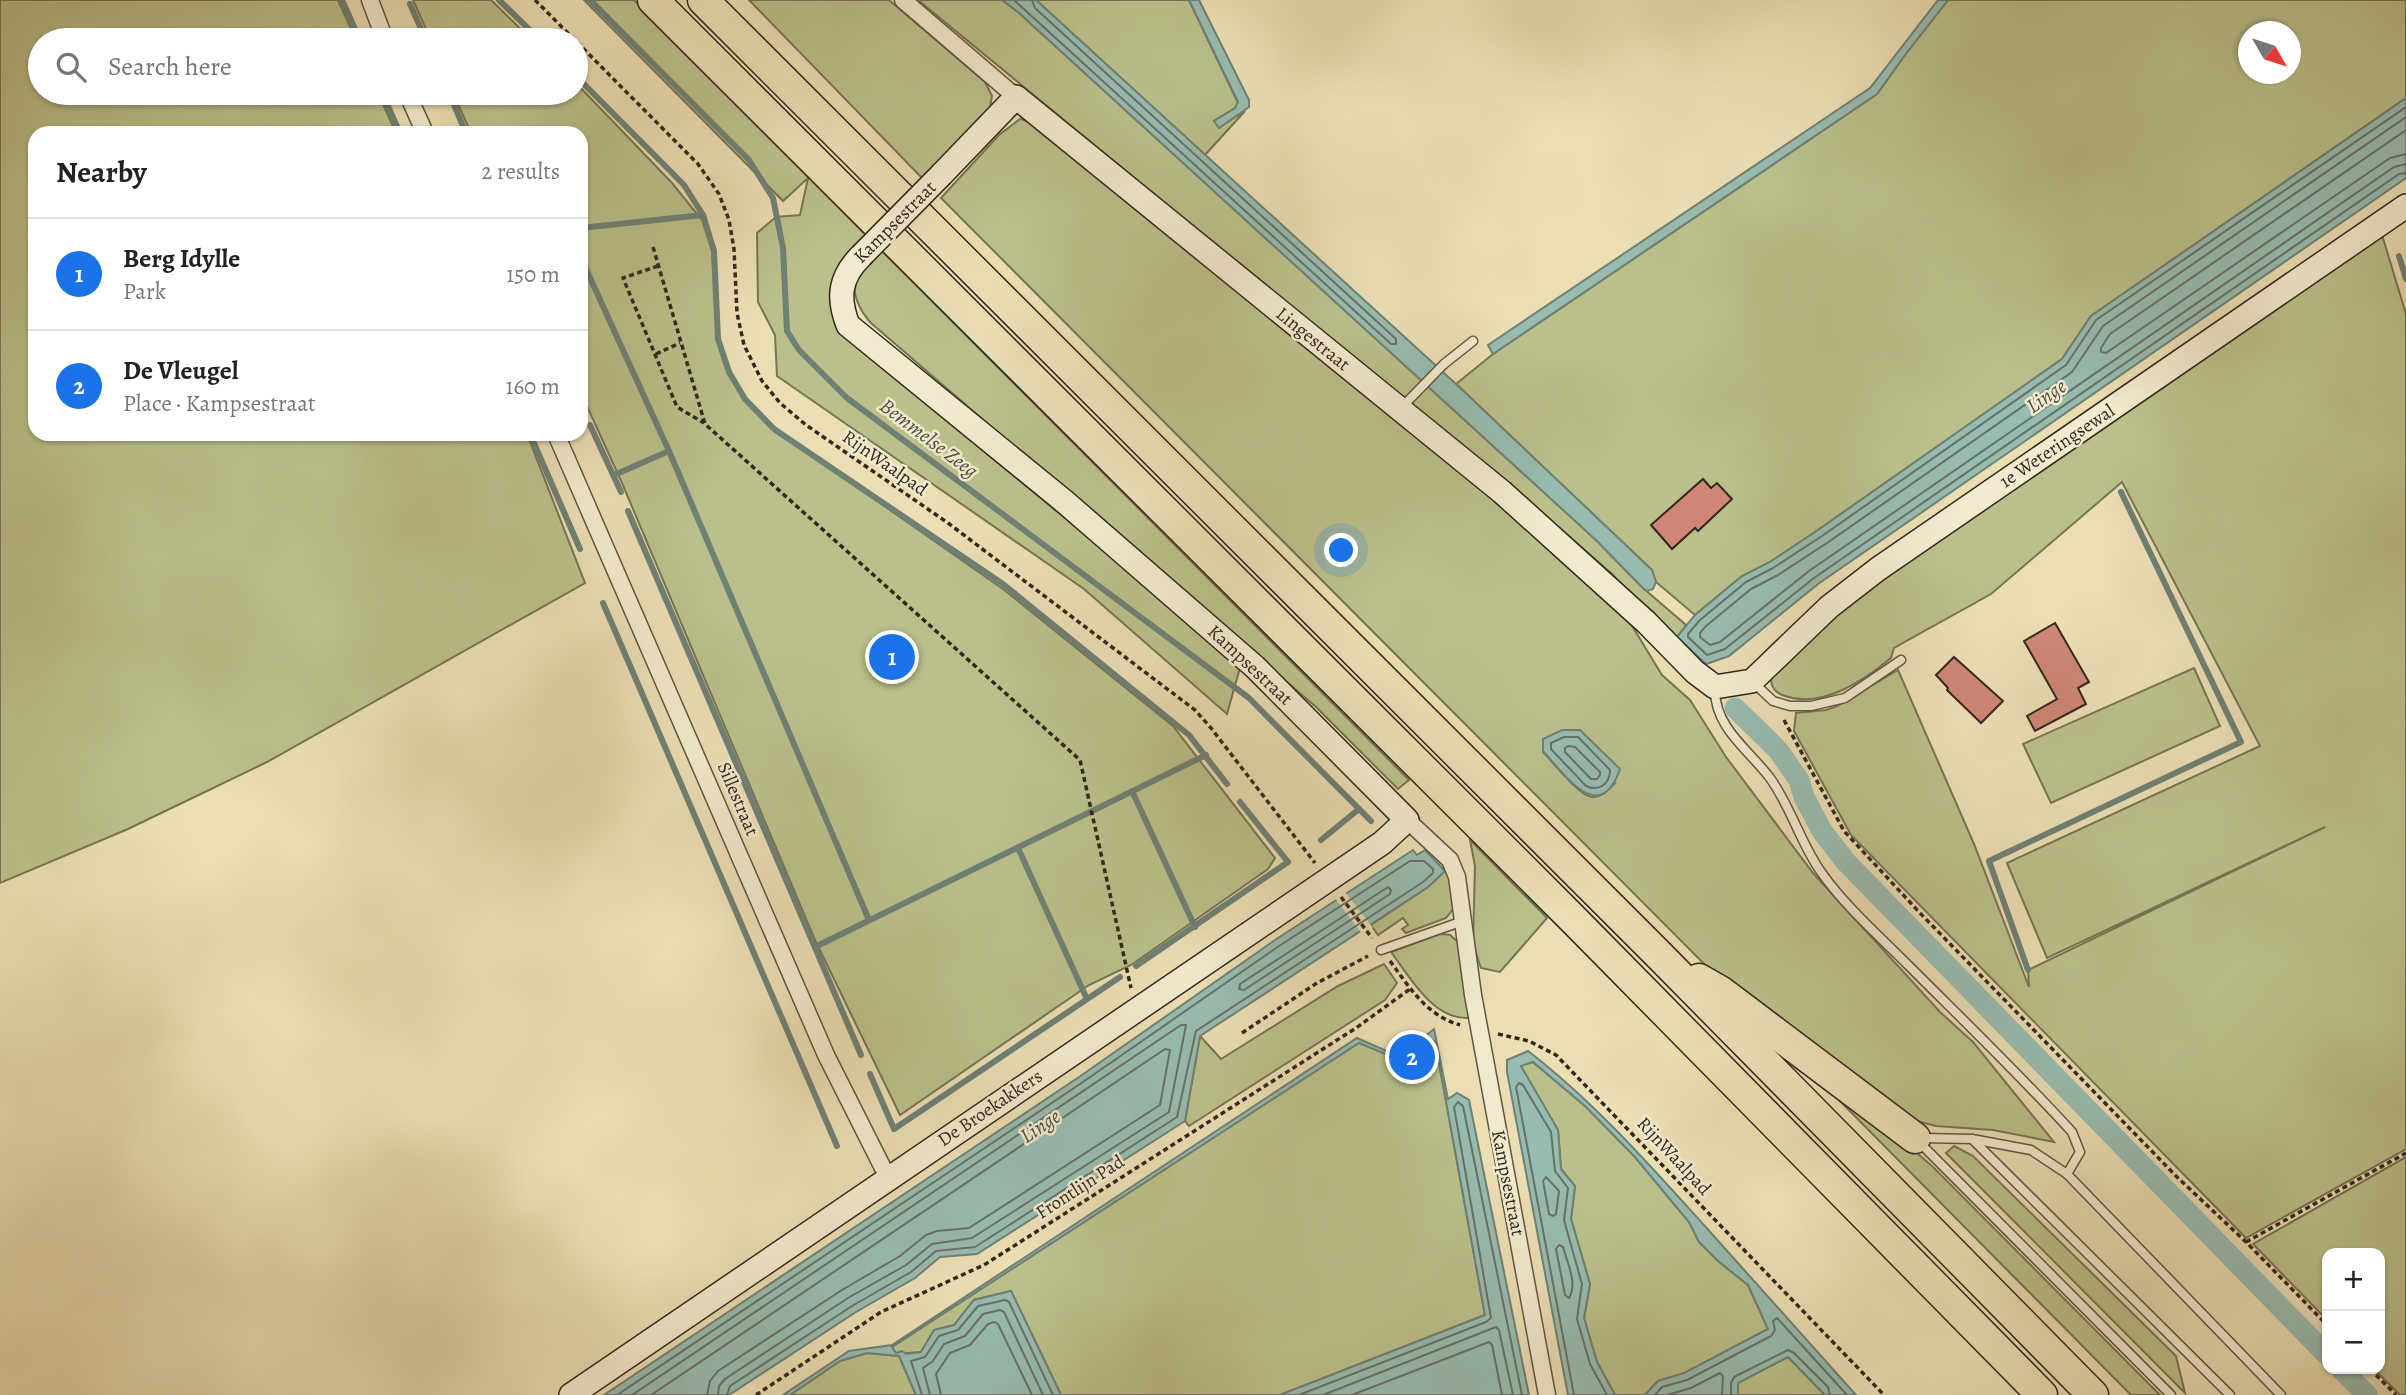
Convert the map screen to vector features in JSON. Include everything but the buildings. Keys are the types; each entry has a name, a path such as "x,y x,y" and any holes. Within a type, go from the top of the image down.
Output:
{"highway":[{"path":"653,0 1573,919 2042,1395"},
{"path":"703,0 1657,954 2093,1395"},
{"path":"1657,954 1720,991 1915,1138"}],"street":[{"path":"370,0 380,28"},
{"name":"Lingestraat","path":"903,0 1016,97 1502,492 1646,622 1695,672 1715,687"},
{"name":"Kampsestraat","path":"1016,97 847,270 842,311 848,325 1065,502 1255,667 1450,860 1457,877 1479,1030 1547,1395"},
{"path":"412,105 422,126"},
{"name":"1e Weteringsewal","path":"1752,681 1829,607 1878,569 2406,206"},
{"name":"Sillestraat","path":"559,441 826,1055 888,1178"},
{"path":"1715,687 1752,681"},
{"name":"De Broekakkers","path":"571,1395 1136,1009 1333,888 1407,820"}],"lane":[{"path":"1400,410 1444,364 1473,341"},
{"path":"1752,681 1773,701 1790,706 1811,705 1845,698 1900,660"},
{"path":"1715,687 1715,705 1723,721 1770,778 1790,811 1819,870 1864,921 2072,1132 2080,1152 2067,1174"},
{"path":"1381,950 1463,921"},
{"path":"1915,1138 1972,1139 2031,1150 2067,1174 2281,1395"},
{"path":"1915,1138 2171,1395"},
{"path":"1972,1139 2230,1395"}],"path":[{"name":"RijnWaalpad","path":"536,0 564,28"},
{"name":"RijnWaalpad","path":"588,53 713,182 731,229 740,332 755,369 780,403 806,425 968,538 1195,710 1368,933"},
{"path":"653,247 705,424"},
{"path":"658,265 623,278 677,407 705,424 1080,761 1136,1009"},
{"path":"656,354 680,343"},
{"path":"1773,701 1844,831 1920,913 2167,1166 2322,1320"},
{"path":"1242,1033 1317,982 1381,950"},
{"name":"RijnWaalpad","path":"1410,989 1436,1016 1479,1030 1529,1041 1556,1055 1884,1395"},
{"name":"Frontlijn Pad","path":"757,1395 881,1312 984,1265 1356,1028 1410,989"},
{"path":"2246,1242 2406,1153"},
{"path":"2375,1374 2396,1395"}],"green space":[{"path":"0,0 338,0 351,28 28,28 28,105 383,105 393,126 28,126 28,441 530,441 585,583 267,762 128,829 0,883"},
{"path":"413,0 491,0 520,28 426,28"},
{"path":"584,0 634,0 866,235 842,260 835,277 838,304 849,339 1241,664 1227,714 1084,589 777,376 775,335 758,302 757,233 776,217 800,215 808,178 783,201"},
{"path":"749,0 889,0 985,82 992,96 990,107 922,178"},
{"path":"918,0 1002,0 1018,12 1686,625 1677,637 1611,573 1540,511"},
{"path":"1036,0 1189,0 1238,103 1235,108 1214,121 1219,127 1245,111 1205,155"},
{"path":"1948,0 2406,0 2406,98 2091,316 2062,359 1818,530 1770,562 1742,576 1695,615 1656,582 1652,570 1456,384 1493,354 1877,94"},
{"path":"588,96 672,183 702,220 712,250 717,339 728,371 745,399 774,429 1003,589 1173,726 1275,858 1268,869 1131,965 1089,985 900,1115 815,940 588,408 588,126 468,126 458,105 588,105"},
{"path":"1020,119 1031,122 1514,513 1623,611 1662,675 1690,700 1726,757 1813,873 1940,1012 1973,1042 2054,1142 1993,1130 1936,1126 1917,1121 1752,1012 941,198 999,135","holes":["1543,752 1615,783 1599,796 1587,795 1573,785"]},
{"path":"2382,235 2406,314 2406,1149 2246,1238 1851,835 1794,731 1796,713 1837,706 1898,670 1974,844 2029,987 2028,970 2325,827 2047,958 2007,863 2260,746 2122,482 1991,594 1894,648 1891,658 1855,684 1827,696 1799,699 1785,696 1775,690 1771,671 1841,606"},
{"path":"880,249 1409,780 1398,789 1316,707 871,323 857,301 854,281 860,268"},
{"path":"2194,668 2220,726 2051,803 2023,744"},
{"path":"1470,840 1547,918 1500,972 1481,968 1473,944 1475,866"},
{"path":"1445,871 1451,877 1455,907 1446,918 1406,933 1402,929 1408,925 1403,918 1378,935 1371,925 1428,887"},
{"path":"1440,934 1450,935 1458,942 1469,1018 1456,1017 1434,1005 1391,952"},
{"path":"1384,964 1397,983 1385,1000 1189,1126 1185,1121 1200,1036 1221,1059 1338,986"},
{"path":"1424,1040 1435,1041 1485,1315 1280,1395 1061,1395 1011,1291 974,1300 954,1325 934,1330 921,1352 895,1354 892,1347 1360,1042 1390,1056 1413,1049"},
{"path":"1533,1062 1585,1106 1635,1157 1689,1222 1699,1242 1748,1285 1768,1329 1684,1374 1658,1381 1645,1395 1615,1395 1597,1362 1584,1318 1590,1284 1571,1219 1575,1186 1561,1169 1558,1130 1520,1065"},
{"path":"1826,1087 1884,1124 1933,1167 2160,1395 2131,1395"},
{"path":"1954,1146 1973,1156 2176,1356 2185,1393 1946,1153"},
{"path":"2406,1157 2406,1395 2400,1395 2379,1374 2385,1374 2385,1248 2322,1248 2322,1315 2253,1244"},
{"path":"867,1353 899,1356 916,1395 790,1395 840,1361"},
{"path":"1788,1357 1825,1395 1738,1395 1737,1383"}],"water":[{"path":"1002,0 1036,0 1456,384 1652,570 1656,582 1653,589 1647,591 1643,588 1596,540"},
{"path":"1189,0 1199,0 1249,100 1249,107 1219,128 1214,121 1235,108 1238,102"},
{"path":"1938,0 1948,0 1877,94 1493,354 1488,345 1870,88"},
{"name":"Linge","path":"2406,98 2406,178 1818,584 1729,656 1706,664 1677,637 1695,615 1742,576 1770,562 1818,530 2062,359 2091,316"},
{"path":"1562,730 1580,730 1620,769 1612,786 1603,794 1593,795 1582,791 1543,751 1543,739"},
{"name":"Linge","path":"1413,850 1417,855 1425,850 1445,871 1428,887 1200,1036 1185,1121 977,1254 940,1257 915,1278 856,1312 729,1395 604,1395 1079,1077 1275,940"},
{"path":"1434,1029 1448,1099 1457,1093 1469,1100 1529,1395 1280,1395 1485,1315 1435,1041 1425,1040 1413,1049 1390,1056 1359,1043 892,1347 896,1353 921,1352 934,1330 954,1325 974,1300 1011,1291 1061,1395 916,1395 899,1356 867,1353 840,1361 790,1395 783,1395 849,1351 892,1345 1357,1038 1391,1053 1423,1038"},
{"path":"1528,1051 1575,1091 1641,1156 1856,1395 1825,1395 1788,1357 1738,1383 1738,1395 1645,1395 1658,1381 1684,1373 1768,1329 1748,1285 1699,1242 1689,1222 1635,1157 1585,1106 1533,1062 1521,1066 1558,1130 1561,1169 1575,1186 1571,1219 1590,1284 1584,1318 1597,1362 1615,1395 1568,1395 1507,1072 1507,1060"}],"pier":[{"path":"1345,892 1373,928 1363,935 1335,898"}],"waterway":[{"path":"342,0 355,28"},
{"path":"499,0 528,28"},
{"name":"Bemmelse Zeeg","path":"590,0 749,160 773,198 783,248 787,331 799,350 847,398 1249,698 1371,821"},
{"path":"410,4 421,28"},
{"path":"588,88 684,185 703,215 714,251 718,339 729,372 745,399 774,429 1003,584 1189,735 1227,784"},
{"path":"387,105 397,126"},
{"path":"454,105 463,126"},
{"path":"588,227 703,215"},
{"path":"2399,256 2406,279"},
{"path":"588,273 669,451 869,920"},
{"path":"590,425 621,492"},
{"path":"533,441 580,549"},
{"path":"614,475 669,451"},
{"path":"2028,970 1989,861 2241,742 2121,492"},
{"path":"628,511 861,1055"},
{"path":"603,603 837,1146"},
{"path":"1735,708 1778,750 1799,780 1804,797 1822,831 1846,862 2322,1350"},
{"path":"815,947 1206,755"},
{"path":"1132,791 1195,927"},
{"path":"1136,966 1288,862 1240,802"},
{"path":"1321,840 1359,809"},
{"path":"1018,848 1086,997"},
{"path":"870,1074 894,1129 1120,977"},
{"path":"2346,1374 2367,1395"}],"place":[{"name":"Berg Idylle","path":"892,657"},
{"name":"De Vleugel","path":"1412,1057"}]}
